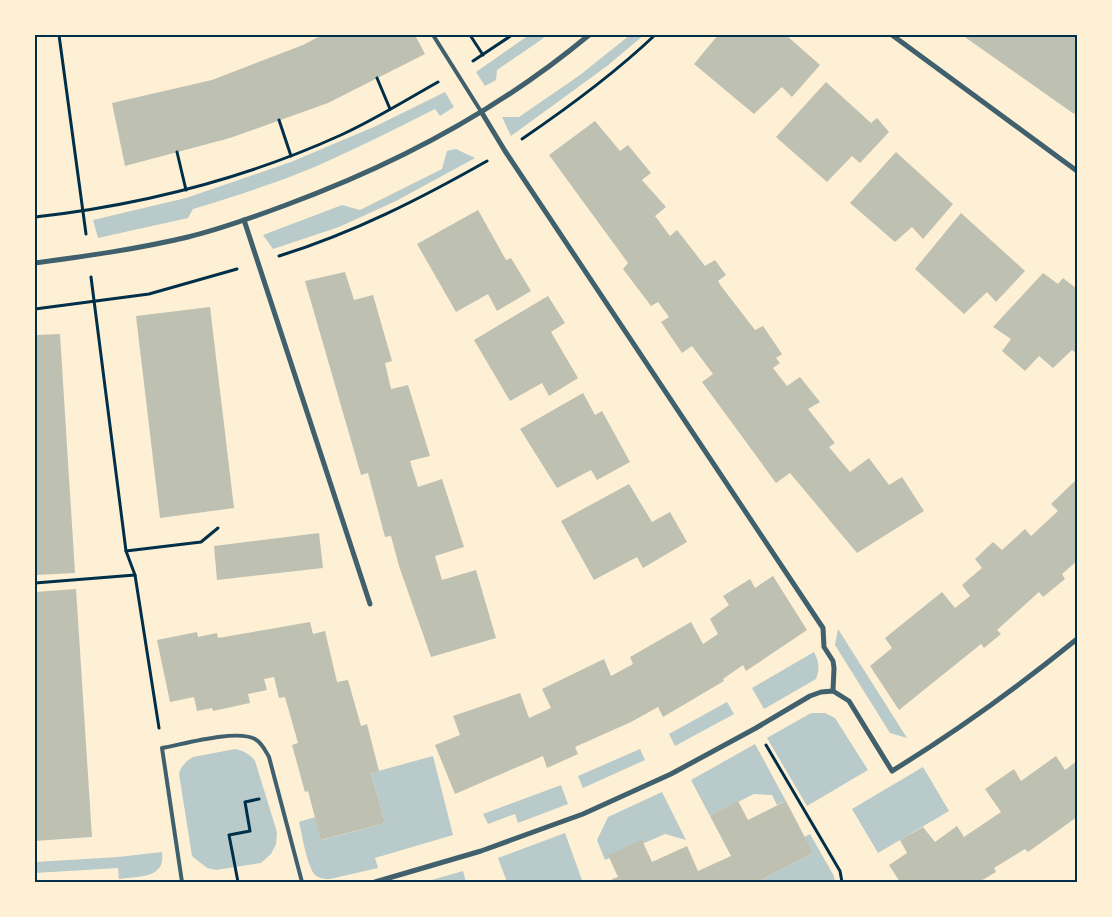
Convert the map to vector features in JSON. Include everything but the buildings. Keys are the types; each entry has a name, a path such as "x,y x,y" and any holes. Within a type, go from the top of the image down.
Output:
{"street":[{"path":"35,263 136,249 190,236 244,220 333,188 407,153 482,113 589,35"},
{"path":"892,35 1077,171"},
{"path":"482,113 505,151 823,628 824,647 833,661 833,691"},
{"path":"244,220 370,604"},
{"path":"376,882 480,851 583,814 671,774 810,696 821,692 833,691 849,701 892,771 942,740 1029,678 1077,639"}],"lane":[{"path":"434,35 482,113"},
{"path":"182,882 162,748 232,735 245,735 256,739 269,757 302,882"}],"path":[{"path":"59,35 126,551 135,575 162,748"},
{"path":"470,35 483,55"},
{"path":"35,217 83,212 186,190 291,156 342,134 390,109 456,72 512,35"},
{"path":"35,309 150,294 315,245 380,218 505,151 571,106 629,60 655,35"},
{"path":"377,78 390,109"},
{"path":"279,120 291,156"},
{"path":"178,152 186,190"},
{"path":"126,551 201,542 218,528"},
{"path":"35,583 135,575"},
{"path":"756,728 835,862 840,871 842,882"},
{"path":"238,882 229,835 250,831 245,802 267,798"}],"shaded area":[{"path":"529,35 548,35 497,70 496,80 485,86 476,72"},
{"path":"630,35 644,35 607,66 511,136 502,117 519,117 580,75"},
{"path":"445,92 454,107 440,116 435,109 317,166 271,184 193,209 188,218 98,238 93,220 186,198 291,162 376,126"},
{"path":"456,149 475,158 396,201 339,227 273,249 263,235 342,205 360,210 442,169 447,151"},
{"path":"838,629 907,738 890,733 835,645"},
{"path":"814,652 818,665 816,679 764,709 752,688"},
{"path":"727,702 734,714 675,746 669,734"},
{"path":"811,713 825,713 835,718 868,770 807,806 767,738"},
{"path":"755,744 786,801 777,805 772,795 754,794 710,816 691,780"},
{"path":"235,749 251,756 255,761 277,832 276,844 271,854 261,863 216,870 207,868 192,856 179,774 181,768 193,757"},
{"path":"640,749 645,760 583,788 578,776"},
{"path":"433,756 453,835 375,858 378,868 330,879 315,875 307,857 299,822 315,817 322,840 385,823 371,773"},
{"path":"923,767 949,811 878,853 852,809"},
{"path":"561,785 568,804 518,823 515,814 488,824 483,814"},
{"path":"662,792 686,840 665,834 605,860 597,840 608,817"},
{"path":"565,833 582,880 577,882 507,882 498,858"},
{"path":"810,834 834,876 835,882 757,882 813,853 804,837"},
{"path":"162,852 160,867 155,872 142,876 119,879 118,868 35,873 35,862 118,857"},
{"path":"463,871 466,882 425,882"}]}
